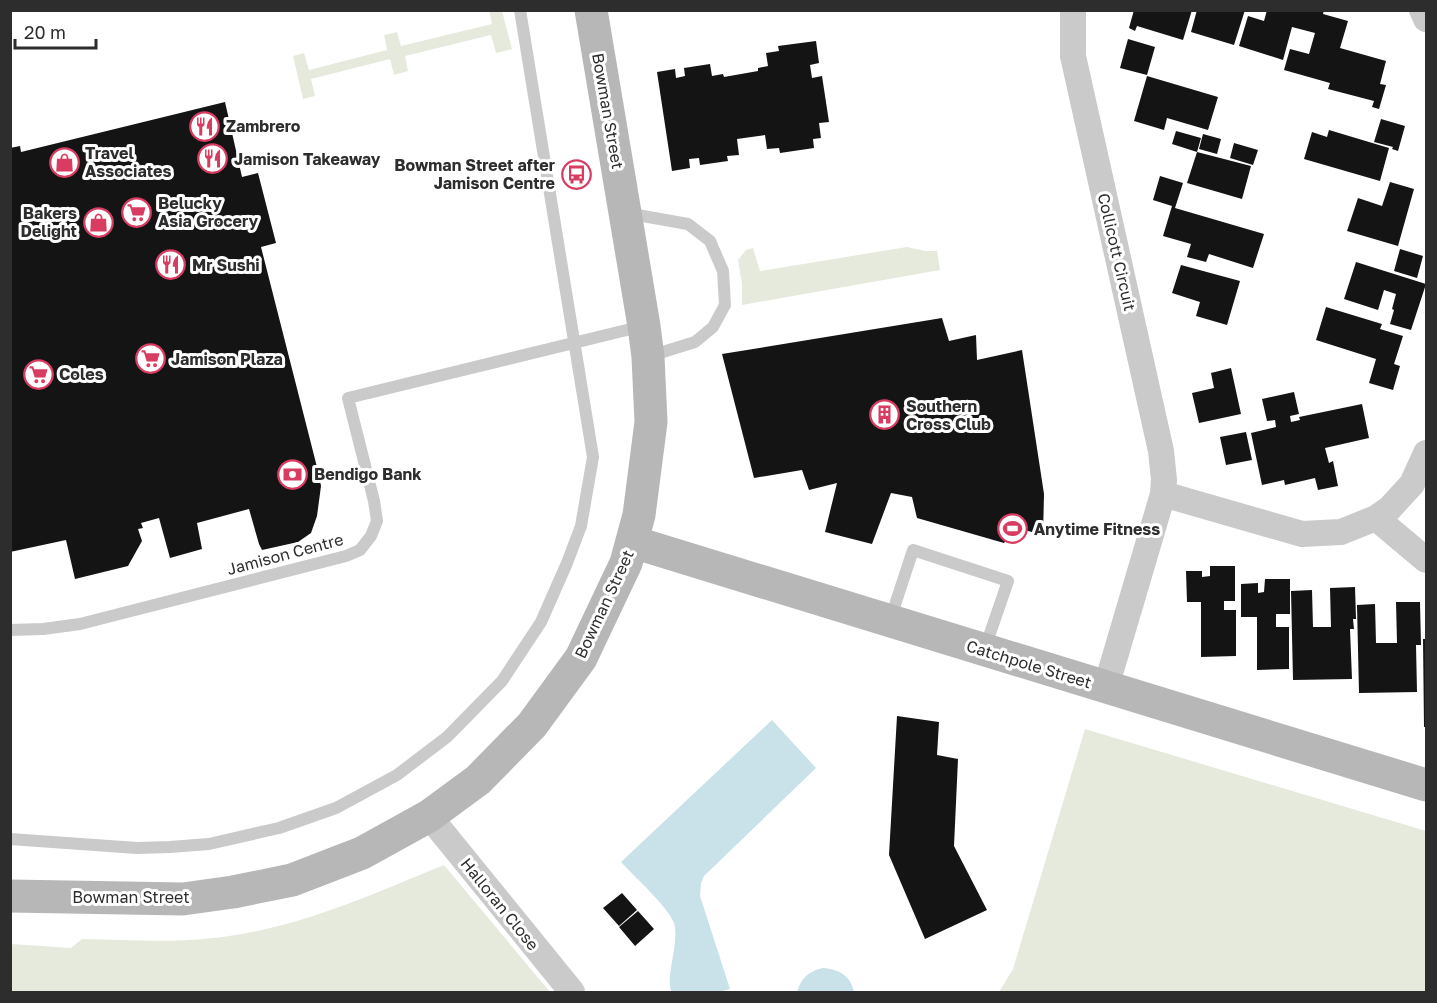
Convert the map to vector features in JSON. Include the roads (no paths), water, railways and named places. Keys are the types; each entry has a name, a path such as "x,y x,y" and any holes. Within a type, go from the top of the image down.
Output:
{"street":[{"name":"Bowman Street","path":"10,896 183,899 292,880 362,853 429,816 478,780 532,725 581,658 626,563 633,542 639,515 651,422 646,341 591,10"},
{"name":"Collicott Circuit","path":"1073,10 1074,56 1161,451 1164,480 1163,494 1106,687"},
{"path":"1422,10 1426,19"},
{"path":"1163,494 1302,534 1341,532 1376,518 1389,509 1412,484 1426,453"},
{"path":"1376,518 1426,560"},
{"name":"Catchpole Street","path":"633,542 1426,784"},
{"name":"Halloran Close","path":"429,816 572,993"}],"lane":[{"path":"10,839 137,848 208,844 279,828 336,808 397,775 447,736 502,681 541,622 581,526 593,457 520,10"},
{"name":"Jamison Centre","path":"10,630 43,629 80,624 346,556 360,549 371,536 377,521 348,398 575,342 695,342 713,327 725,305 723,271 710,241 688,224 625,213"},
{"path":"890,621 913,550 1008,581 985,650"}],"water":[{"path":"772,720 816,768 704,876 701,883 700,896 730,989 718,992 672,992 670,979 675,941 674,923 658,901 621,862"},
{"path":"823,968 843,974 850,982 854,992 797,992 806,976"}],"place":[{"name":"Zambrero","path":"205,126"},
{"name":"Jamison Takeaway","path":"213,159"},
{"name":"Travel Associates","path":"64,162"},
{"name":"Bowman Street after Jamison Centre","path":"576,174"},
{"name":"Belucky Asia Grocery","path":"137,212"},
{"name":"Bakers Delight","path":"98,222"},
{"name":"Mr Sushi","path":"171,265"},
{"name":"Jamison Plaza","path":"150,359"},
{"name":"Coles","path":"38,374"},
{"name":"Southern Cross Club","path":"885,415"},
{"name":"Bendigo Bank","path":"293,474"},
{"name":"Anytime Fitness","path":"1013,529"}]}
